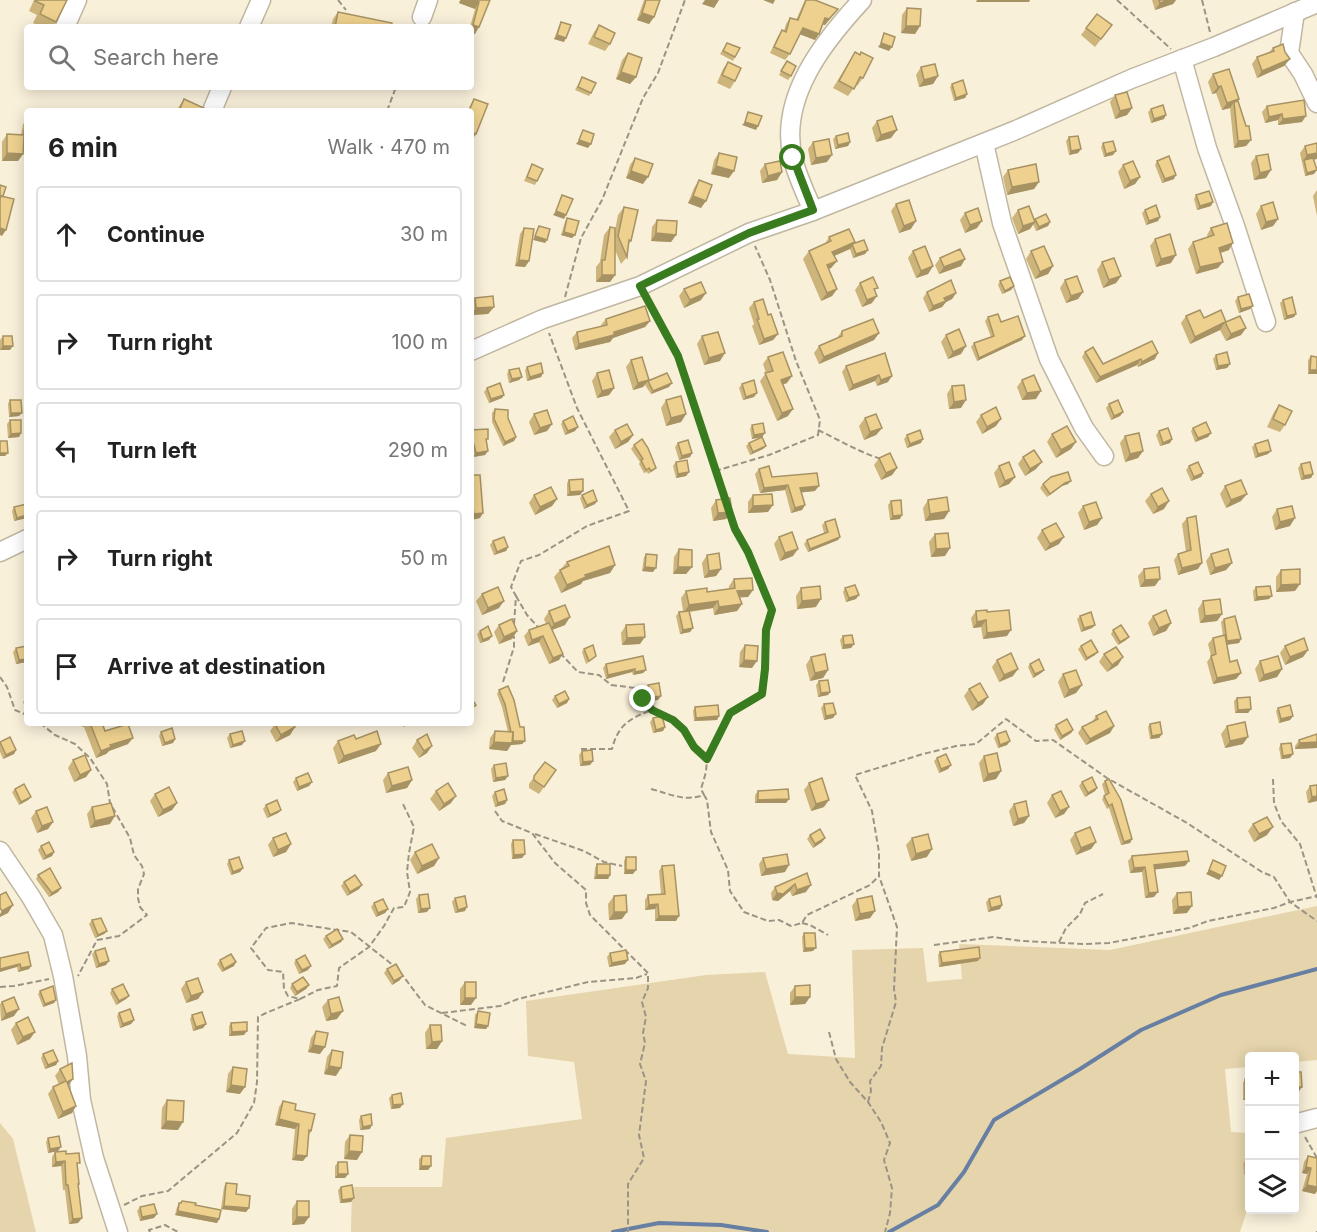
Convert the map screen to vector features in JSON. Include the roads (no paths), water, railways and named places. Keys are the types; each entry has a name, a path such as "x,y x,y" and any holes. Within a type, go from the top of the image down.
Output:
{"street":[{"path":"66,24 77,0"},
{"path":"250,24 261,0"},
{"path":"813,210 793,158 790,135 792,115 802,83 814,61 845,18 862,0"},
{"path":"474,350 549,317 640,286 749,233 984,143 1131,79 1317,3"},
{"path":"1295,12 1289,53 1303,74 1317,103"},
{"path":"1182,59 1207,148 1266,322"},
{"path":"213,108 221,90"},
{"path":"984,143 1002,223 1049,359 1084,428 1104,456"},
{"path":"0,552 24,540"},
{"path":"0,851 53,934 70,976 81,1100 94,1158 118,1232"}],"waterway":[{"path":"889,1232 938,1205 964,1172 994,1120 1141,1030 1221,995 1317,969"},
{"path":"613,1232 659,1223 721,1225 767,1232"}]}
